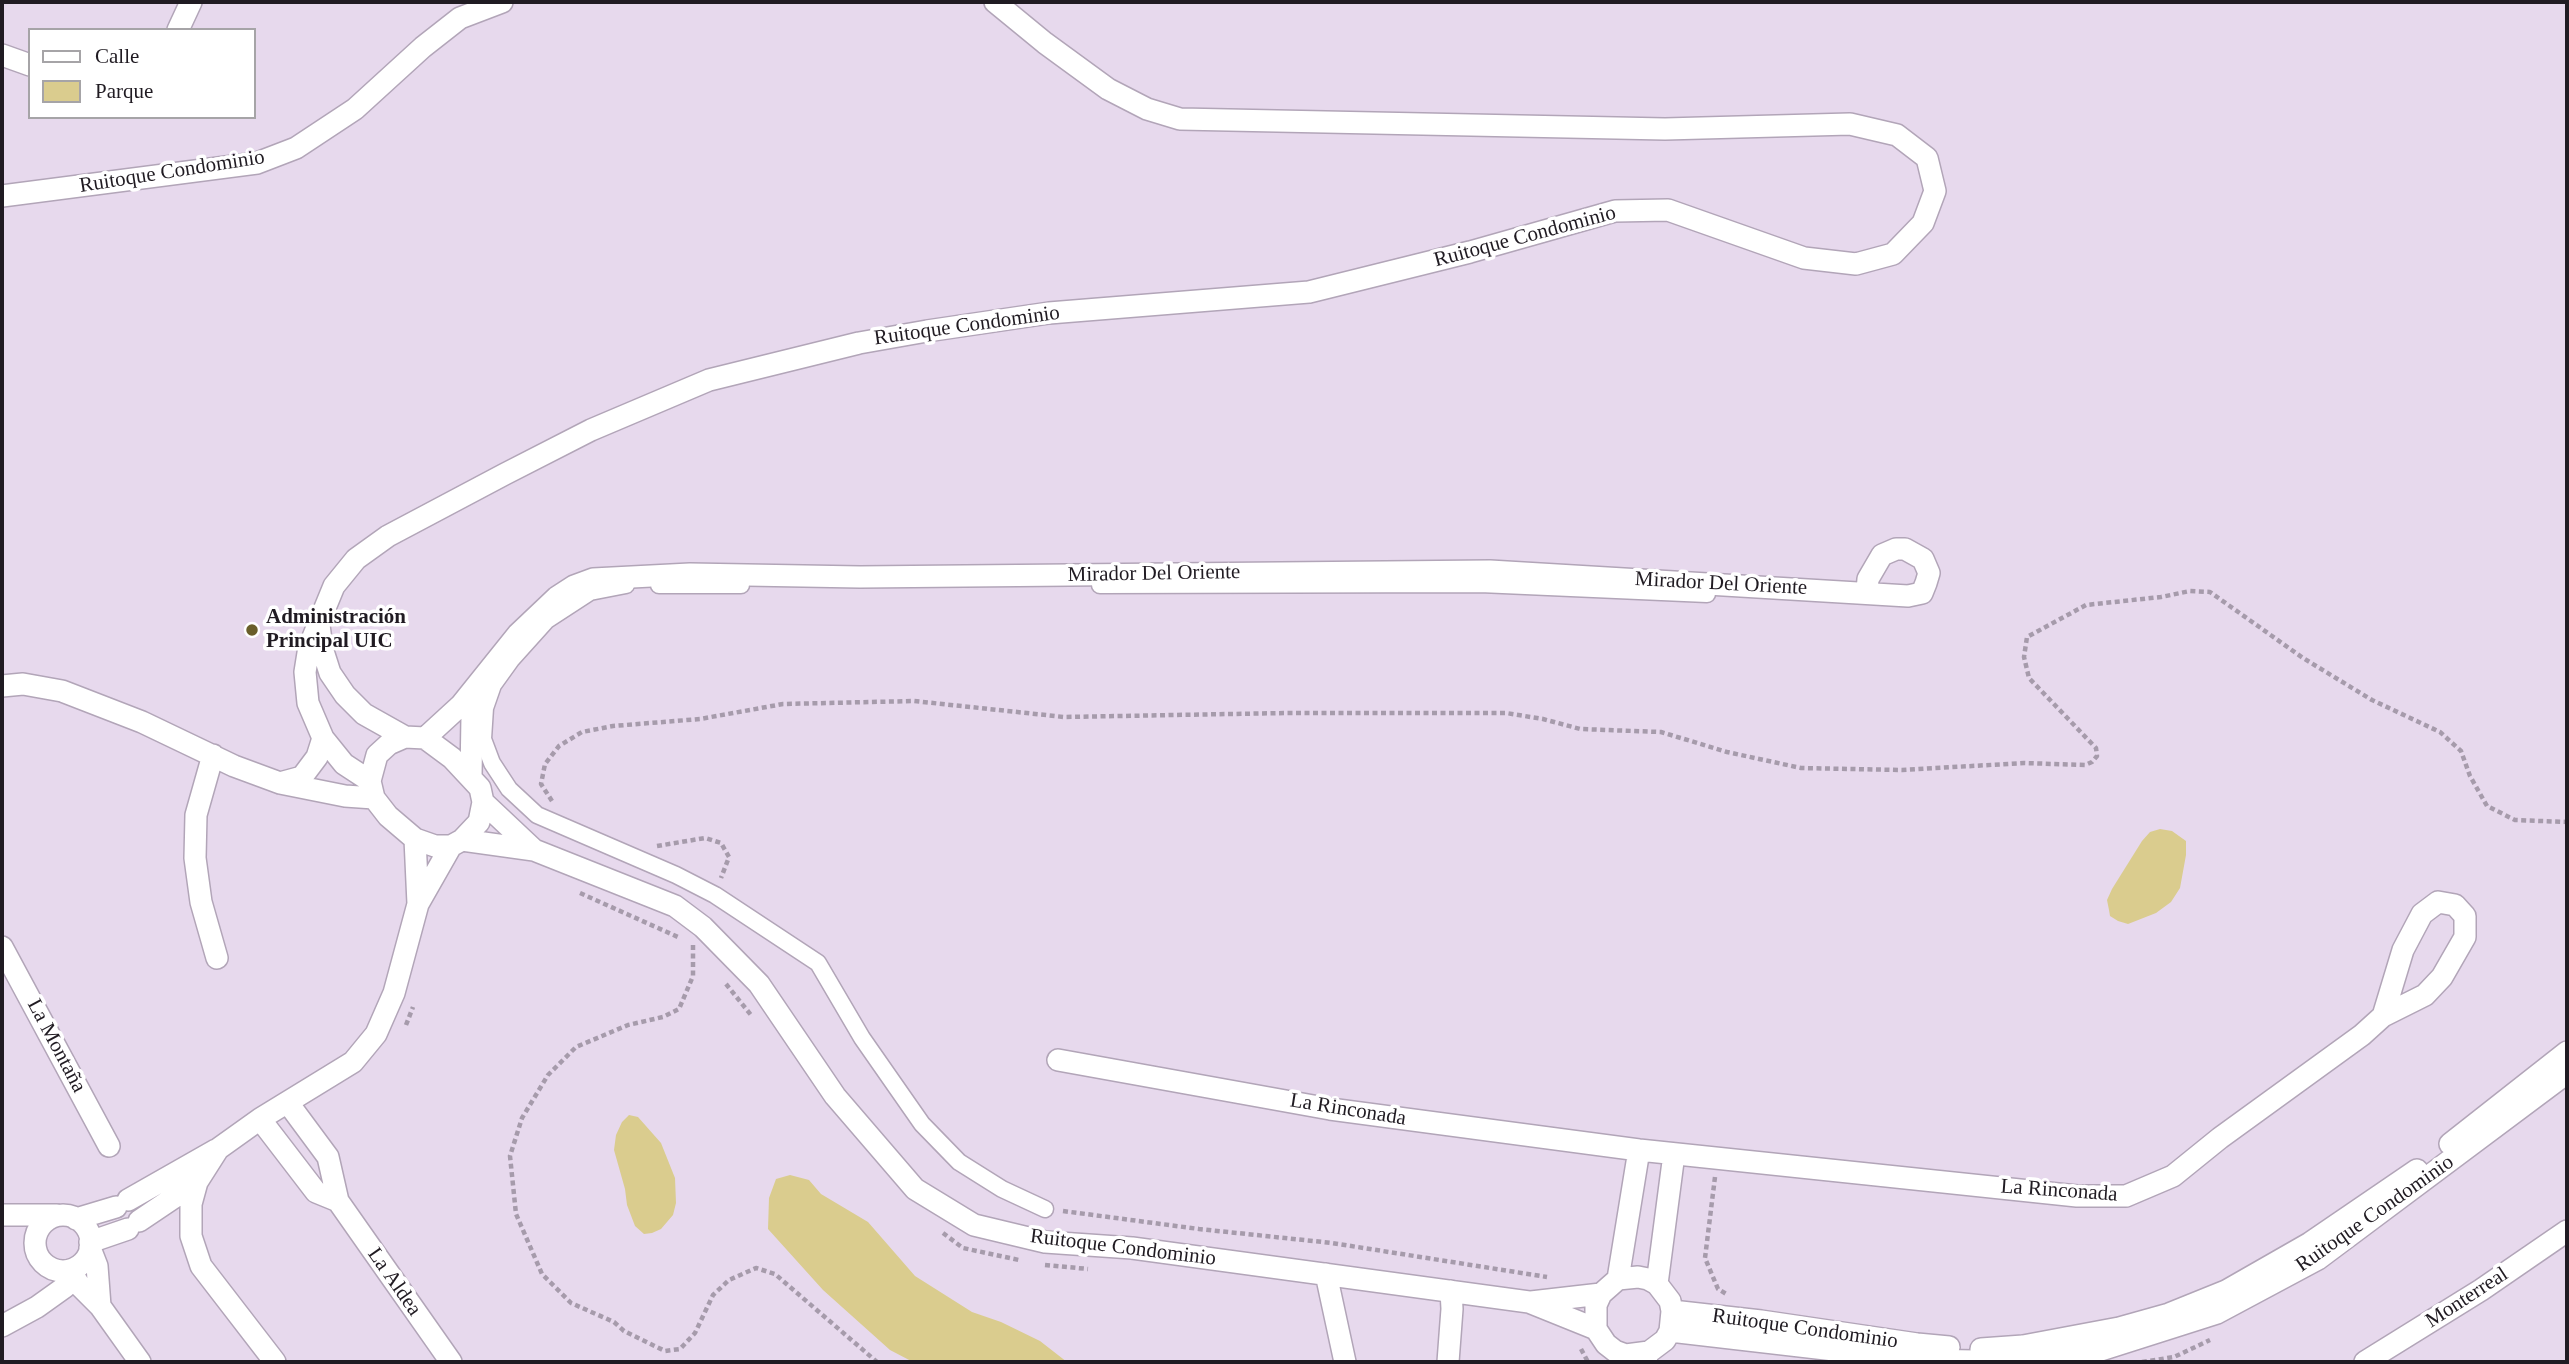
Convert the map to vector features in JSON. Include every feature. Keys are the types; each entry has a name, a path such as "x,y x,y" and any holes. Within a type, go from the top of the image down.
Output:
{"street":[{"path":"179,28 191,2"},
{"name":"Ruitoque Condominio","path":"2,196 257,163 296,148 355,109 414,54 460,18 502,2"},
{"name":"Ruitoque Condominio","path":"995,2 1108,89 1147,109 1180,119 1665,129 1850,124 1897,135 1907,142 1927,158 1935,191 1923,223 1893,254 1856,264 1804,258 1668,210 1615,211 1470,252 1309,292 1049,313 859,343 709,380 591,430 388,536 356,559 334,586 309,647 305,672 309,704 323,738 344,764 372,789 388,816 415,839 435,846 456,843 534,850 675,906 703,927 759,984 835,1096 915,1189 974,1226 1045,1242 1132,1248 1529,1302 1601,1294"},
{"path":"2,55 28,64"},
{"path":"1045,1209 1002,1189 959,1162 922,1124 862,1038 818,963 715,895 537,814 509,789 492,763 483,739 485,708 493,685 511,660 547,620 590,592 629,584 1480,584 1921,604 1929,573 1923,559 1916,554 1896,549 1882,555 1868,579 1867,592"},
{"name":"Mirador Del Oriente","path":"483,680 517,634 558,597 574,586 593,579 690,574 873,577 1490,571 1867,592 1893,596 1922,593"},
{"name":"Ruitoque Condominio","path":"319,623 322,648 330,673 345,695 364,714 415,737 471,776 480,788 483,802 534,850"},
{"path":"2,686 23,684 62,691 142,722 234,766 280,783 345,796 372,789 377,755 389,744 415,737 461,705 483,680"},
{"name":"Ruitoque Condominio","path":"471,776 472,716 483,680"},
{"path":"280,783 302,777 317,757 323,738"},
{"path":"213,755 196,815 195,858 201,902 217,958"},
{"path":"140,1362 100,1306 62,1269 38,1255 35,1238 43,1224 122,1204 218,1149 260,1119 353,1062 376,1034 394,993 418,904 456,843 479,822 483,802"},
{"path":"415,839 418,904"},
{"name":"La Rinconada","path":"1058,1060 1330,1109 1639,1150 2077,1196 2126,1196 2173,1176 2220,1138 2362,1035 2383,1016 2425,995 2442,977 2465,937 2465,916 2455,905 2438,902 2422,914 2403,950 2383,1016"},
{"name":"La Montaña","path":"2,947 109,1146"},
{"name":"Ruitoque Condominio","path":"1671,1321 1761,1321 1917,1345 1985,1349 2023,1346 2119,1328 2169,1314 2226,1291 2309,1243 2420,1167 2567,1052"},
{"name":"Ruitoque Condominio","path":"1671,1321 1920,1360 2029,1362 2081,1356 2217,1313 2318,1259 2567,1073"},
{"name":"La Aldea","path":"288,1103 328,1157 338,1201 451,1362"},
{"name":"La Aldea","path":"260,1119 316,1192 338,1201"},
{"path":"218,1149 197,1182 191,1204 191,1236 201,1266 275,1362"},
{"path":"1618,1279 1639,1150"},
{"path":"1657,1284 1674,1154"},
{"path":"62,1269 83,1262 90,1245 134,1225 197,1182"},
{"path":"4,1215 67,1217 89,1233 97,1266 100,1306"},
{"path":"4,1215 35,1238"},
{"name":"Monterreal","path":"2365,1362 2481,1290 2567,1231"},
{"path":"2,1326 37,1307 65,1287 62,1269"},
{"path":"1326,1274 1345,1362"},
{"path":"1603,1345 1595,1305 1601,1294 1618,1279 1638,1277 1657,1284 1670,1301 1671,1321"},
{"path":"1448,1362 1451,1291"},
{"name":"Ruitoque Condominio","path":"1529,1302 1603,1345 1626,1355 1646,1357 1665,1340 1671,1321"}],"path":[{"path":"556,808 541,784 545,764 559,746 582,732 613,726 700,719 783,704 914,701 1064,717 1506,713 1580,729 1661,733 1727,752 1801,768 1902,770 2024,763 2085,765 2097,756 2096,748 2029,677 2024,657 2027,637 2086,605 2190,591 2210,592 2303,658 2372,700 2440,732 2461,751 2470,776 2487,806 2515,820 2567,822"},
{"path":"654,846 705,838 720,843 729,857 715,895"},
{"path":"577,892 693,944 701,954"},
{"path":"693,944 693,976 679,1009 663,1017 628,1025 576,1048 548,1075 522,1118 510,1156 516,1214 542,1274 571,1303 614,1322 624,1331 665,1351 680,1349 695,1334 713,1295 729,1280 756,1268 775,1274 877,1362"},
{"path":"718,975 757,1021"},
{"path":"405,1026 414,1002"},
{"path":"1717,1159 1705,1258 1718,1289 1738,1301"},
{"path":"1045,1209 1332,1243 1558,1279"},
{"path":"934,1226 962,1248 1030,1262"},
{"path":"1043,1265 1093,1269"},
{"path":"1578,1342 1588,1362"}],"green space":[{"path":"2160,829 2172,831 2186,841 2180,888 2171,902 2156,913 2128,924 2118,921 2110,916 2107,900 2112,889 2142,841 2150,832"},
{"path":"629,1115 638,1117 661,1143 675,1178 676,1203 673,1215 661,1229 652,1233 644,1234 635,1226 627,1205 614,1150 616,1135"},
{"path":"790,1175 809,1180 821,1194 868,1222 915,1276 972,1312 1001,1322 1040,1341 1067,1362 913,1362 890,1350 823,1290 768,1229 769,1198 776,1179"}],"place":[{"name":"Administración Principal UIC","path":"252,630"}]}
